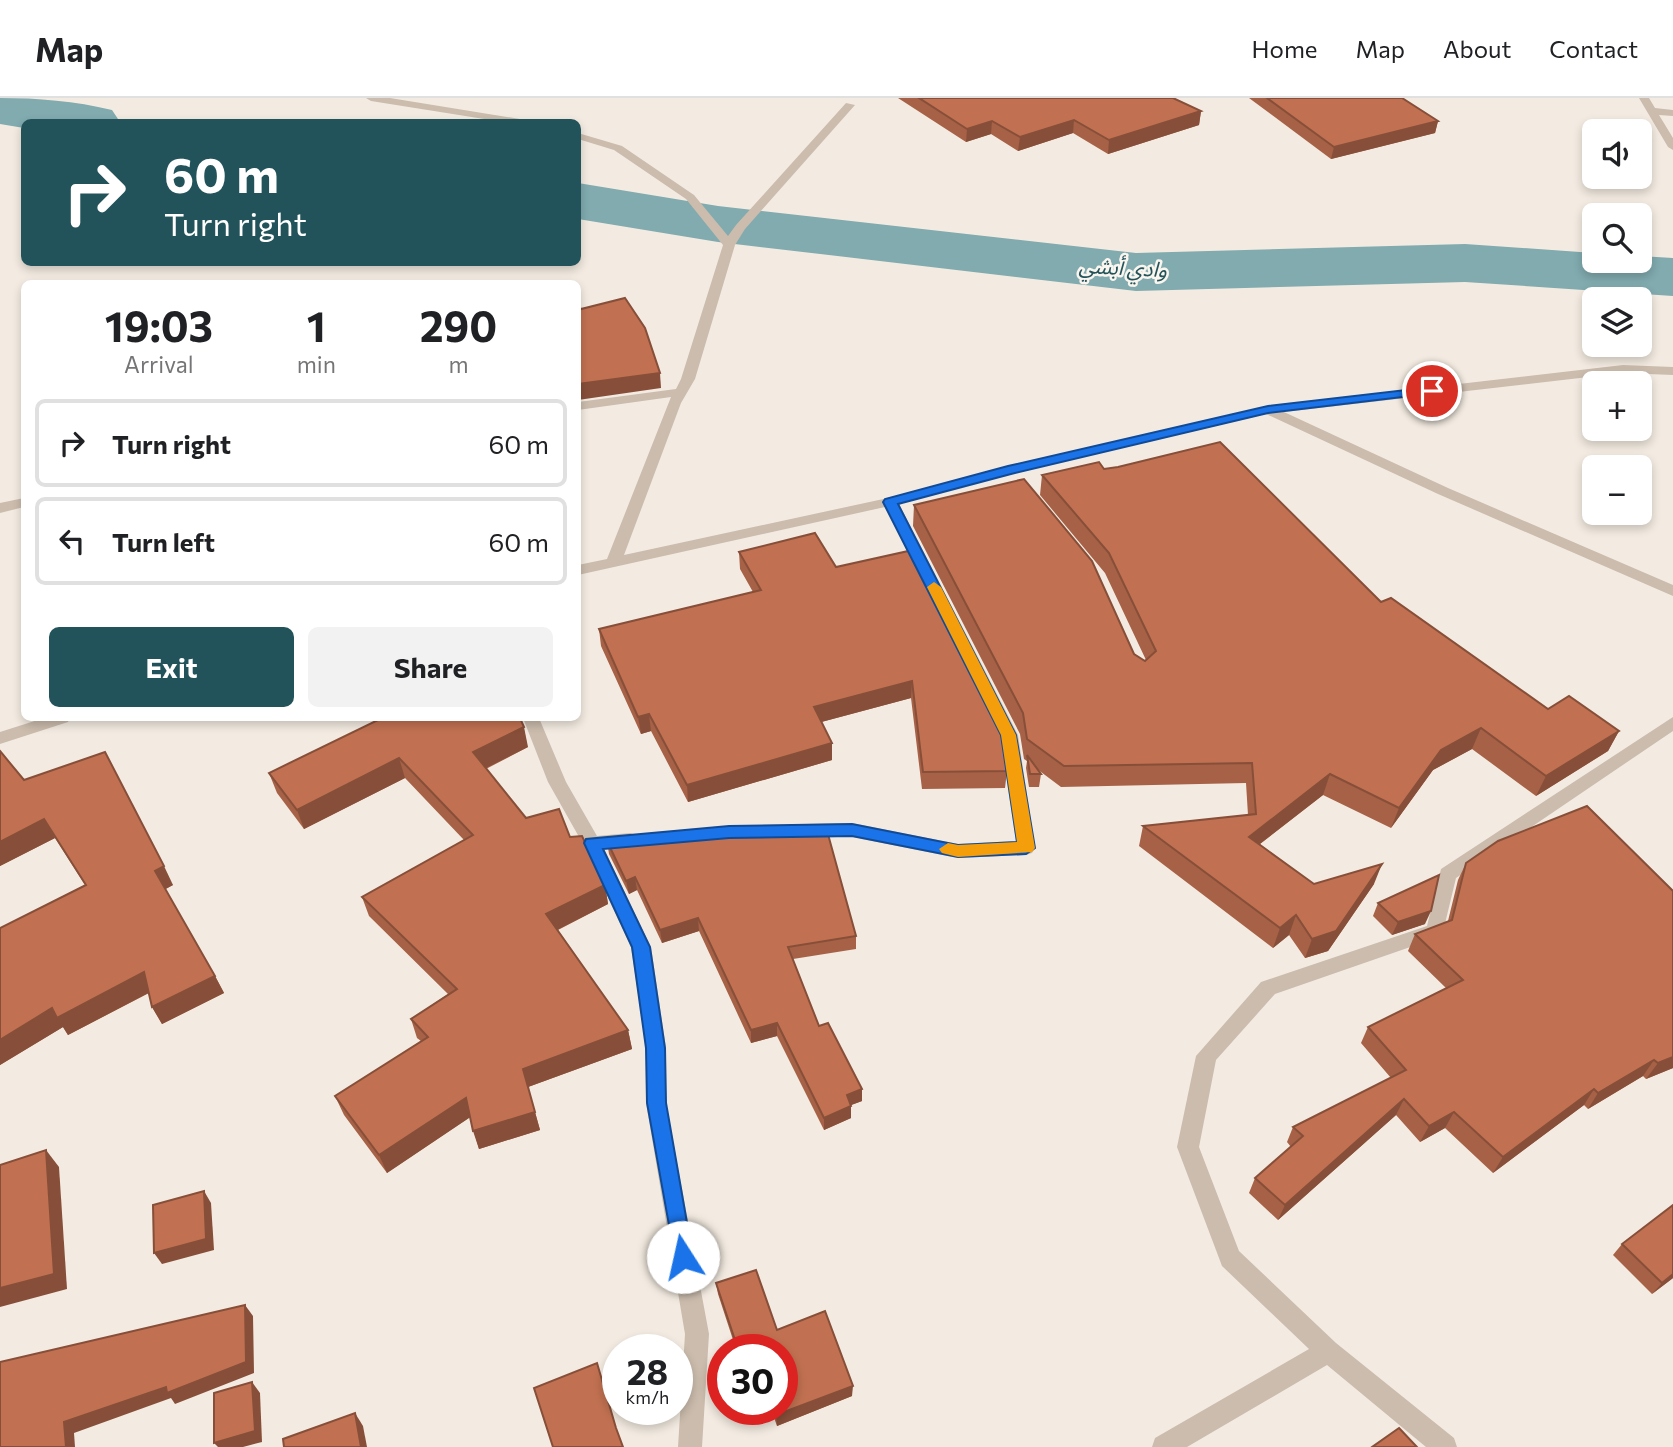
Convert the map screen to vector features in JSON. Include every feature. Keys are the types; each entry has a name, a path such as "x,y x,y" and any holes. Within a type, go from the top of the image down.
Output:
{"street":[{"path":"371,98 501,119"},
{"path":"613,564 680,393 688,379 729,245 740,227 846,102 863,98"},
{"path":"1644,98 1673,147"},
{"path":"1651,111 1673,113"},
{"path":"581,137 618,148 690,197 729,245"},
{"path":"581,569 1013,476 1268,410 1623,369 1673,371"},
{"path":"581,406 680,393"},
{"path":"1268,410 1443,491 1673,591"},
{"path":"783,831 852,830 958,851 1026,848 1009,735 890,502"},
{"path":"0,508 21,504"},
{"path":"0,738 53,721"},
{"path":"532,721 557,782 592,843 641,947 656,1048 656,1103 697,1334 690,1447"},
{"path":"1445,1447 1328,1351 1230,1258 1188,1147 1206,1056 1268,988 1435,931 1448,874 1673,723"},
{"path":"592,843 647,839"},
{"path":"1164,1447 1328,1351"}],"building":[{"path":"919,98 1173,98 1201,111 1109,140 1074,120 1020,137 992,121 967,129"},
{"path":"1267,98 1402,98 1438,121 1334,147"},
{"path":"625,298 645,328 660,373 581,384 581,309"},
{"path":"1220,442 1381,602 1391,598 1548,709 1569,696 1619,731 1546,776 1481,728 1441,750 1399,808 1330,774 1249,837 1314,884 1382,864 1336,931 1312,939 1296,915 1280,928 1143,826 1256,814 1252,763 1064,766 1027,739 1023,713 914,505 1024,479 1092,561 1134,654 1145,661 1156,651 1109,553 1042,475 1099,462 1104,469 1118,467"},
{"path":"815,533 836,567 913,550 999,719 1007,771 923,772 912,681 814,707 832,743 687,785 649,714 638,717 599,629 761,590 739,552"},
{"path":"376,721 521,721 524,727 473,752 526,818 559,809 570,837 582,836 605,885 546,914 628,1030 523,1069 535,1112 473,1131 466,1098 379,1155 335,1096 428,1037 411,1019 457,989 362,897 473,835 399,758 297,810 269,773"},
{"path":"0,751 24,780 105,752 164,866 155,871 215,976 152,1007 144,972 57,1018 52,1008 0,1040 0,928 86,885 44,819 0,842"},
{"path":"1027,755 1041,774 1030,774"},
{"path":"1587,806 1673,891 1673,1057 1658,1063 1654,1060 1598,1093 1594,1089 1503,1157 1454,1112 1429,1126 1404,1099 1285,1205 1255,1178 1303,1136 1293,1127 1406,1070 1368,1027 1463,980 1415,934 1452,920 1466,863 1498,841"},
{"path":"826,827 856,936 788,947 819,1026 828,1023 862,1089 847,1095 851,1106 824,1118 777,1023 751,1030 698,918 660,930 635,877 626,881 607,841 728,828"},
{"path":"1439,875 1431,911 1398,922 1378,903"},
{"path":"46,1150 54,1274 0,1288 0,1165"},
{"path":"204,1191 206,1239 154,1253 153,1205"},
{"path":"1673,1205 1673,1274 1662,1283 1622,1244"},
{"path":"756,1270 777,1330 825,1311 853,1386 798,1407 798,1334 733,1334 716,1283"},
{"path":"245,1305 246,1362 167,1393 166,1387 64,1422 66,1447 0,1447 0,1362"},
{"path":"597,1363 602,1380 602,1425 615,1425 623,1447 553,1447 534,1388"},
{"path":"252,1382 255,1431 214,1443 214,1393"},
{"path":"355,1413 361,1447 284,1447 283,1439"},
{"path":"1399,1428 1417,1447 1372,1447"}],"waterway":[{"name":"وادي أبشي","path":"0,108 73,119"},
{"name":"وادي أبشي","path":"581,201 718,224 1136,272 1465,263 1673,277"}],"slow traffic":[{"path":"934,587 1009,735 1026,848 958,851 948,849"}],"route":[{"path":"683,1257 656,1103 656,1048 641,947 592,843 729,832 852,830 958,851 1026,848 1009,735 985,683 890,502 1008,470 1268,410 1432,391"}]}
